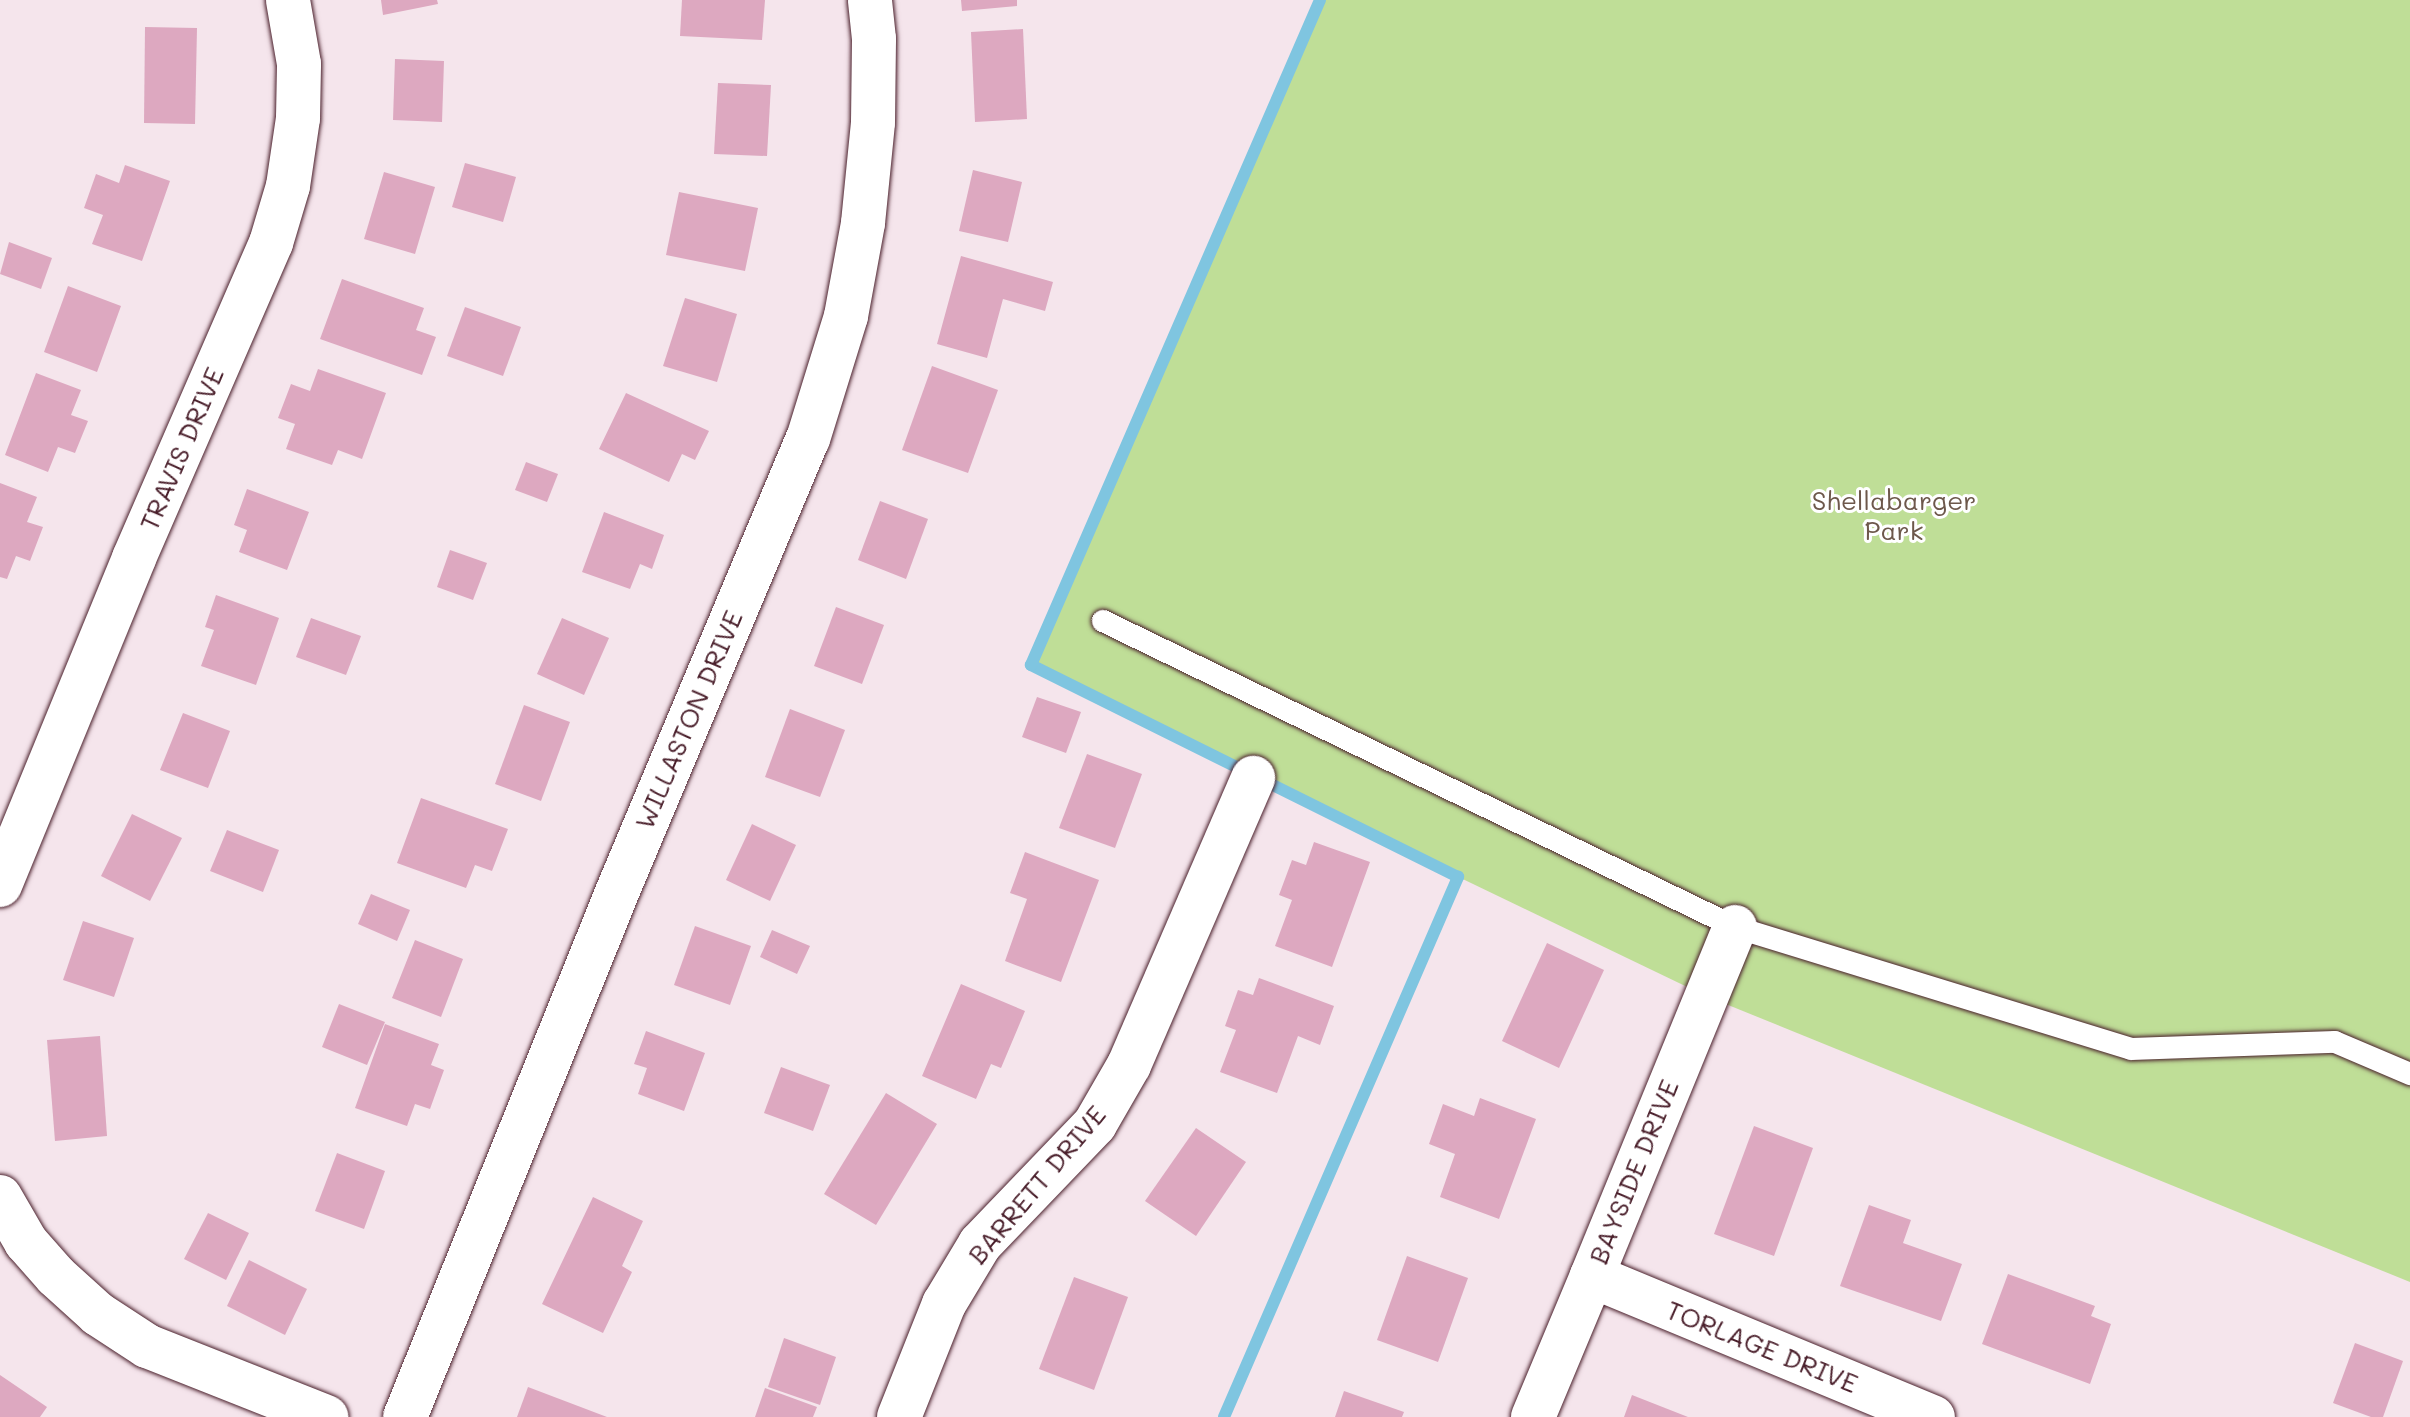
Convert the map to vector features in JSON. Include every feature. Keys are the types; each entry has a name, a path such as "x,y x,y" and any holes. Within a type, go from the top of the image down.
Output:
{"street":[{"name":"TRAVIS DRIVE","path":"0,885 134,558 271,243 288,186 298,118 299,64 288,0"},
{"name":"WILLASTON DRIVE","path":"405,1417 618,890 808,439 846,316 863,223 873,122 874,39 870,0"},
{"name":"BARRETT DRIVE","path":"899,1417 944,1304 980,1244 1095,1124 1129,1065 1253,778"},
{"name":"BAYSIDE DRIVE","path":"1533,1417 1735,927"},
{"path":"0,1197 26,1242 56,1276 98,1314 147,1346 326,1417"},
{"name":"TORLAGE DRIVE","path":"1592,1276 1933,1417"}],"lane":[{"path":"1103,621 1735,927 2131,1049 2335,1042 2410,1074"}],"green space":[{"name":"Shellabarger Park","path":"1325,0 2410,0 2410,1282 1706,996 1253,778 1031,665"}],"building":[{"path":"381,0 437,0 438,4 383,15"},
{"path":"682,0 765,0 762,40 680,36"},
{"path":"961,0 1017,0 1017,6 962,11"},
{"path":"145,27 197,28 195,124 144,123"},
{"path":"1023,29 1027,119 975,122 971,32"},
{"path":"395,59 444,61 442,122 393,120"},
{"path":"718,83 771,85 767,156 714,154"},
{"path":"465,163 516,177 503,222 452,207"},
{"path":"125,165 170,181 142,261 92,244 103,215 84,208 96,174 119,183"},
{"path":"973,170 1022,182 1008,242 959,231"},
{"path":"384,172 435,187 415,254 364,239"},
{"path":"679,192 758,208 745,271 666,255"},
{"path":"9,242 52,258 41,289 0,274"},
{"path":"961,256 1053,282 1045,311 1003,299 987,358 937,344"},
{"path":"342,279 424,308 416,330 436,337 422,375 320,339"},
{"path":"68,286 121,306 97,372 44,352"},
{"path":"685,298 737,314 717,382 663,366"},
{"path":"465,307 521,327 503,376 447,356"},
{"path":"932,366 998,390 968,473 902,450"},
{"path":"318,369 386,393 362,459 338,450 332,465 286,449 295,424 278,418 291,384 310,391"},
{"path":"36,373 81,390 71,415 88,421 75,453 58,447 48,472 5,455"},
{"path":"626,393 709,431 695,460 682,454 669,482 599,449"},
{"path":"526,462 558,474 547,502 515,490"},
{"path":"0,483 37,497 27,522 43,527 30,561 16,556 7,579 0,577"},
{"path":"247,489 309,512 287,570 239,552 247,530 234,525"},
{"path":"880,501 928,519 906,579 858,560"},
{"path":"604,512 664,535 652,569 640,564 630,589 582,572"},
{"path":"450,550 487,563 473,600 437,587"},
{"path":"216,595 279,618 256,685 201,666 214,630 205,627"},
{"path":"836,607 884,625 862,684 814,666"},
{"path":"311,618 361,636 346,675 296,657"},
{"path":"562,618 609,638 584,695 537,674"},
{"path":"1037,697 1081,712 1066,753 1022,737"},
{"path":"524,705 570,722 541,801 495,784"},
{"path":"790,709 845,730 820,797 765,777"},
{"path":"183,713 230,731 208,788 160,770"},
{"path":"1087,754 1142,774 1115,848 1059,828"},
{"path":"421,798 508,829 492,871 475,865 466,888 397,863"},
{"path":"132,814 182,838 150,901 101,876"},
{"path":"752,824 796,845 770,901 726,880"},
{"path":"227,830 279,850 263,892 210,871"},
{"path":"1314,842 1370,862 1332,967 1275,946 1292,900 1279,895 1292,860 1306,865"},
{"path":"1025,852 1099,880 1061,982 1005,961 1027,899 1010,893"},
{"path":"371,894 410,910 397,941 358,924"},
{"path":"83,921 134,938 114,997 63,980"},
{"path":"695,926 751,946 730,1005 674,985"},
{"path":"772,930 810,946 797,974 760,957"},
{"path":"415,940 463,959 441,1017 392,998"},
{"path":"1547,943 1604,970 1559,1068 1502,1041"},
{"path":"1259,978 1334,1006 1320,1045 1298,1036 1277,1093 1220,1072 1236,1030 1225,1026 1238,990 1253,995"},
{"path":"961,984 1025,1011 1001,1068 991,1064 976,1099 922,1076"},
{"path":"339,1004 385,1022 367,1065 322,1047"},
{"path":"385,1024 439,1044 431,1065 444,1070 430,1109 415,1104 407,1126 355,1108"},
{"path":"646,1031 705,1053 684,1111 638,1094 647,1068 634,1064"},
{"path":"100,1036 107,1136 55,1141 47,1040"},
{"path":"781,1067 830,1085 813,1131 764,1113"},
{"path":"886,1093 937,1124 876,1225 824,1194"},
{"path":"1480,1098 1536,1119 1499,1219 1440,1197 1455,1154 1429,1144 1443,1104 1474,1116"},
{"path":"1754,1126 1813,1148 1774,1256 1714,1234"},
{"path":"1196,1128 1246,1162 1196,1236 1145,1201"},
{"path":"337,1153 385,1171 364,1229 315,1211"},
{"path":"593,1197 643,1221 622,1266 632,1272 603,1333 542,1304"},
{"path":"1869,1205 1911,1220 1903,1243 1962,1264 1941,1321 1840,1286"},
{"path":"208,1213 249,1233 226,1280 184,1259"},
{"path":"1407,1256 1468,1278 1438,1362 1377,1340"},
{"path":"249,1260 307,1289 285,1335 227,1306"},
{"path":"2008,1274 2095,1306 2091,1316 2111,1324 2090,1384 1982,1344"},
{"path":"1074,1277 1128,1297 1094,1390 1039,1369"},
{"path":"784,1338 836,1357 820,1405 768,1387"},
{"path":"2355,1343 2403,1361 2383,1417 2371,1417 2333,1403"},
{"path":"0,1375 47,1407 40,1417 0,1417"},
{"path":"528,1387 607,1417 517,1417"},
{"path":"765,1388 817,1407 813,1417 755,1417"},
{"path":"1344,1391 1404,1412 1402,1417 1335,1417"},
{"path":"1632,1395 1688,1417 1624,1417"}],"waterway":[{"path":"1224,1417 1458,877 1031,665 1320,0"}]}
